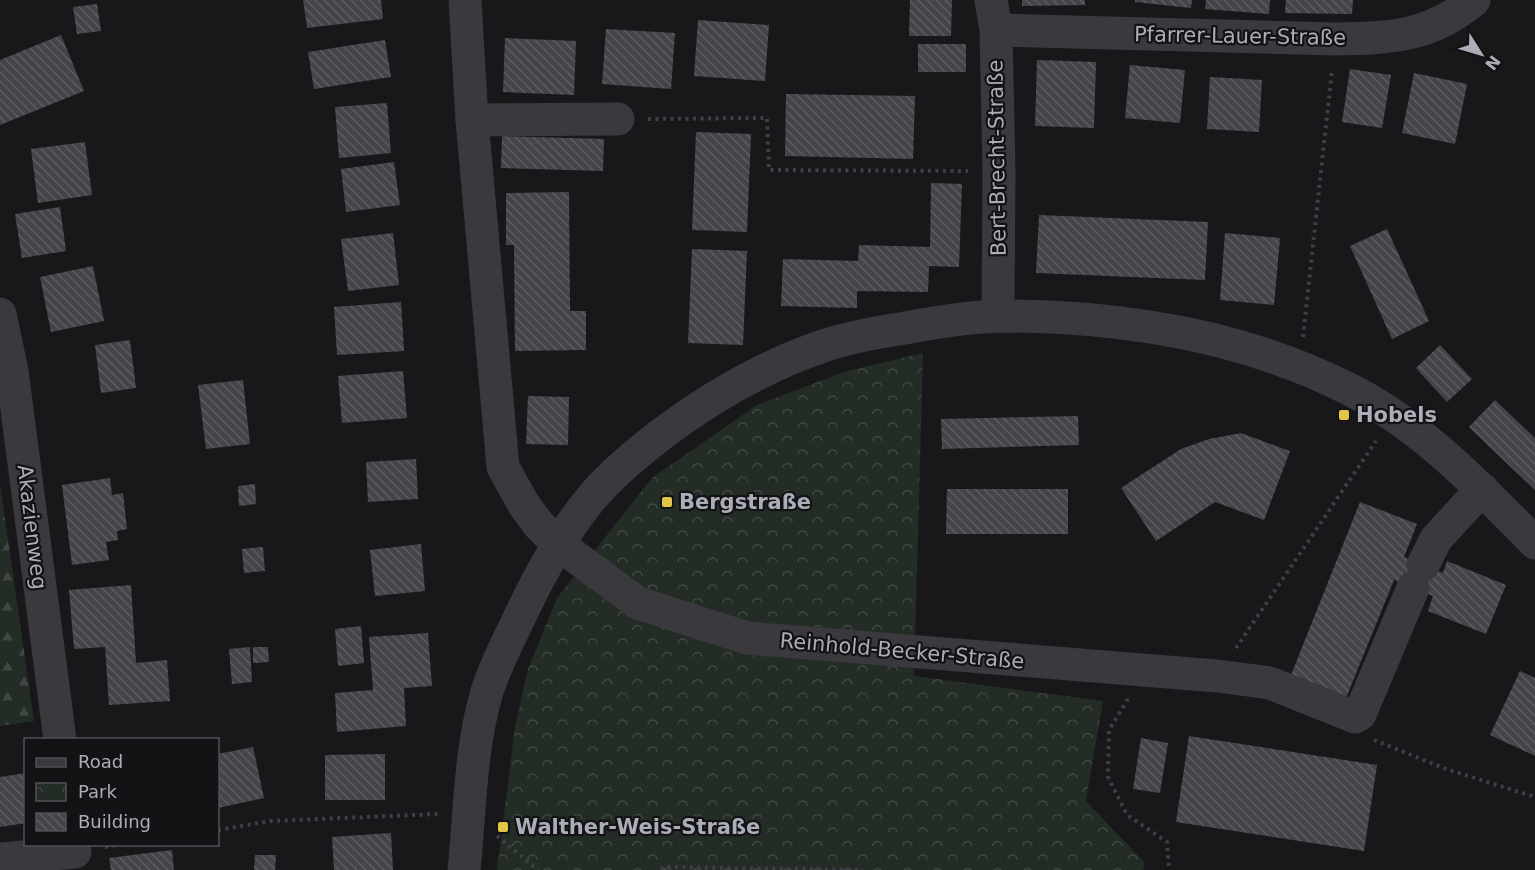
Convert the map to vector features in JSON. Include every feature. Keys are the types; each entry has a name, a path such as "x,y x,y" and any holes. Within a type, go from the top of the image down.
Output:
{"street":[{"path":"465,0 472,120 503,467 524,506 558,544"},
{"name":"Pfarrer-Lauer-Straße","path":"993,15 1335,39 1389,38 1428,29 1474,0"},
{"name":"Bert-Brecht-Straße","path":"993,15 999,171 998,316"},
{"path":"472,120 618,119"},
{"name":"Akazienweg","path":"0,314 12,371 60,738"},
{"path":"464,870 475,752 486,694 536,582 558,544 590,500 628,460 693,410 763,370 826,345 948,320 998,316 1139,324 1263,354 1300,366 1351,390 1394,416 1442,452 1535,543"},
{"name":"Reinhold-Becker-Straße","path":"558,544 638,603 747,638 1217,676 1270,683 1355,717 1360,714 1436,539 1482,489"},
{"path":"0,858 76,855"}],"path":[{"path":"1300,366 1335,39"},
{"path":"618,119 767,118 770,170 999,171"},
{"path":"1217,676 1394,416"},
{"path":"1146,671 1109,730 1108,777 1127,815 1167,842 1169,870"},
{"path":"219,830 270,821 470,813 538,870"},
{"path":"662,870 663,867 674,867 863,870"}],"green space":[{"path":"923,353 914,676 1103,701 1086,801 1145,863 1143,870 497,870 515,727 528,669 557,598 652,478 757,405 847,371"},
{"path":"0,484 34,721 0,726"}],"building":[{"path":"303,0 381,0 383,19 307,28"},
{"path":"910,0 952,0 951,36 909,36"},
{"path":"1022,0 1085,0 1085,5 1022,6"},
{"path":"1135,0 1192,0 1191,8 1135,2"},
{"path":"1206,0 1270,0 1269,14 1205,9"},
{"path":"1286,0 1353,0 1352,14 1285,13"},
{"path":"97,4 101,31 77,34 73,7"},
{"path":"698,20 769,25 765,81 694,76"},
{"path":"606,29 675,33 671,89 602,84"},
{"path":"61,35 84,91 0,125 0,60"},
{"path":"505,38 576,41 574,95 503,92"},
{"path":"385,40 391,77 314,89 308,52"},
{"path":"918,44 966,44 966,72 918,72"},
{"path":"1037,60 1096,62 1094,128 1035,126"},
{"path":"1130,65 1185,70 1180,123 1125,118"},
{"path":"1350,69 1391,75 1382,128 1342,122"},
{"path":"1414,73 1467,84 1455,144 1402,133"},
{"path":"1210,77 1262,80 1259,132 1207,129"},
{"path":"786,94 915,96 913,159 785,156"},
{"path":"387,103 391,153 339,158 335,107"},
{"path":"696,132 751,134 747,232 692,230"},
{"path":"502,136 604,139 603,171 501,168"},
{"path":"85,142 92,195 38,203 31,149"},
{"path":"394,162 400,205 346,212 341,169"},
{"path":"931,183 962,184 959,267 929,266 928,292 857,291 857,308 781,306 783,259 858,261 859,245 930,247"},
{"path":"569,192 570,311 586,311 586,350 515,351 514,245 506,245 506,193"},
{"path":"60,207 66,251 22,258 15,214"},
{"path":"1039,215 1208,222 1205,280 1036,273"},
{"path":"1387,229 1429,321 1392,339 1350,246"},
{"path":"393,233 399,285 348,291 341,239"},
{"path":"1225,233 1280,238 1274,305 1220,300"},
{"path":"692,249 747,251 743,345 688,343"},
{"path":"93,266 104,321 51,332 40,277"},
{"path":"401,302 404,351 337,355 334,307"},
{"path":"130,340 136,388 101,393 95,345"},
{"path":"1440,345 1472,379 1447,402 1416,368"},
{"path":"403,371 407,418 342,423 338,376"},
{"path":"243,380 250,444 206,449 198,385"},
{"path":"528,396 569,397 568,445 526,444"},
{"path":"1495,400 1535,438 1535,490 1469,427"},
{"path":"1078,416 1079,445 942,449 941,419"},
{"path":"1241,433 1290,451 1264,520 1215,502 1156,541 1121,488 1181,449 1209,439"},
{"path":"416,459 418,499 368,502 366,462"},
{"path":"110,478 112,495 123,493 127,529 117,531 118,540 106,542 109,560 72,565 62,485"},
{"path":"255,484 256,504 239,506 238,486"},
{"path":"947,489 1068,489 1068,534 946,534"},
{"path":"1360,502 1417,524 1404,557 1443,573 1447,561 1506,585 1486,634 1428,611 1433,596 1394,580 1342,708 1287,685"},
{"path":"421,544 425,591 375,596 370,550"},
{"path":"263,547 265,571 244,573 242,549"},
{"path":"131,585 136,663 167,660 170,701 109,705 105,647 74,649 69,590"},
{"path":"361,626 364,663 338,666 335,629"},
{"path":"428,633 432,686 404,688 406,726 337,732 335,693 373,690 369,637"},
{"path":"250,647 252,682 232,684 229,649"},
{"path":"253,647 268,647 269,662 253,663"},
{"path":"1520,671 1535,678 1535,756 1490,735"},
{"path":"1189,736 1377,765 1364,851 1176,822"},
{"path":"1141,738 1168,743 1160,793 1133,789"},
{"path":"253,747 264,798 219,808 219,754"},
{"path":"385,754 385,800 325,800 325,755"},
{"path":"24,773 24,823 0,827 0,777"},
{"path":"391,833 393,870 334,870 332,837"},
{"path":"172,850 174,870 111,870 109,858"},
{"path":"255,855 276,855 275,870 254,870"}],"place":[{"name":"Hobels","path":"1344,415"},
{"name":"Bergstraße","path":"667,502"},
{"name":"Walther-Weis-Straße","path":"503,827"}]}
